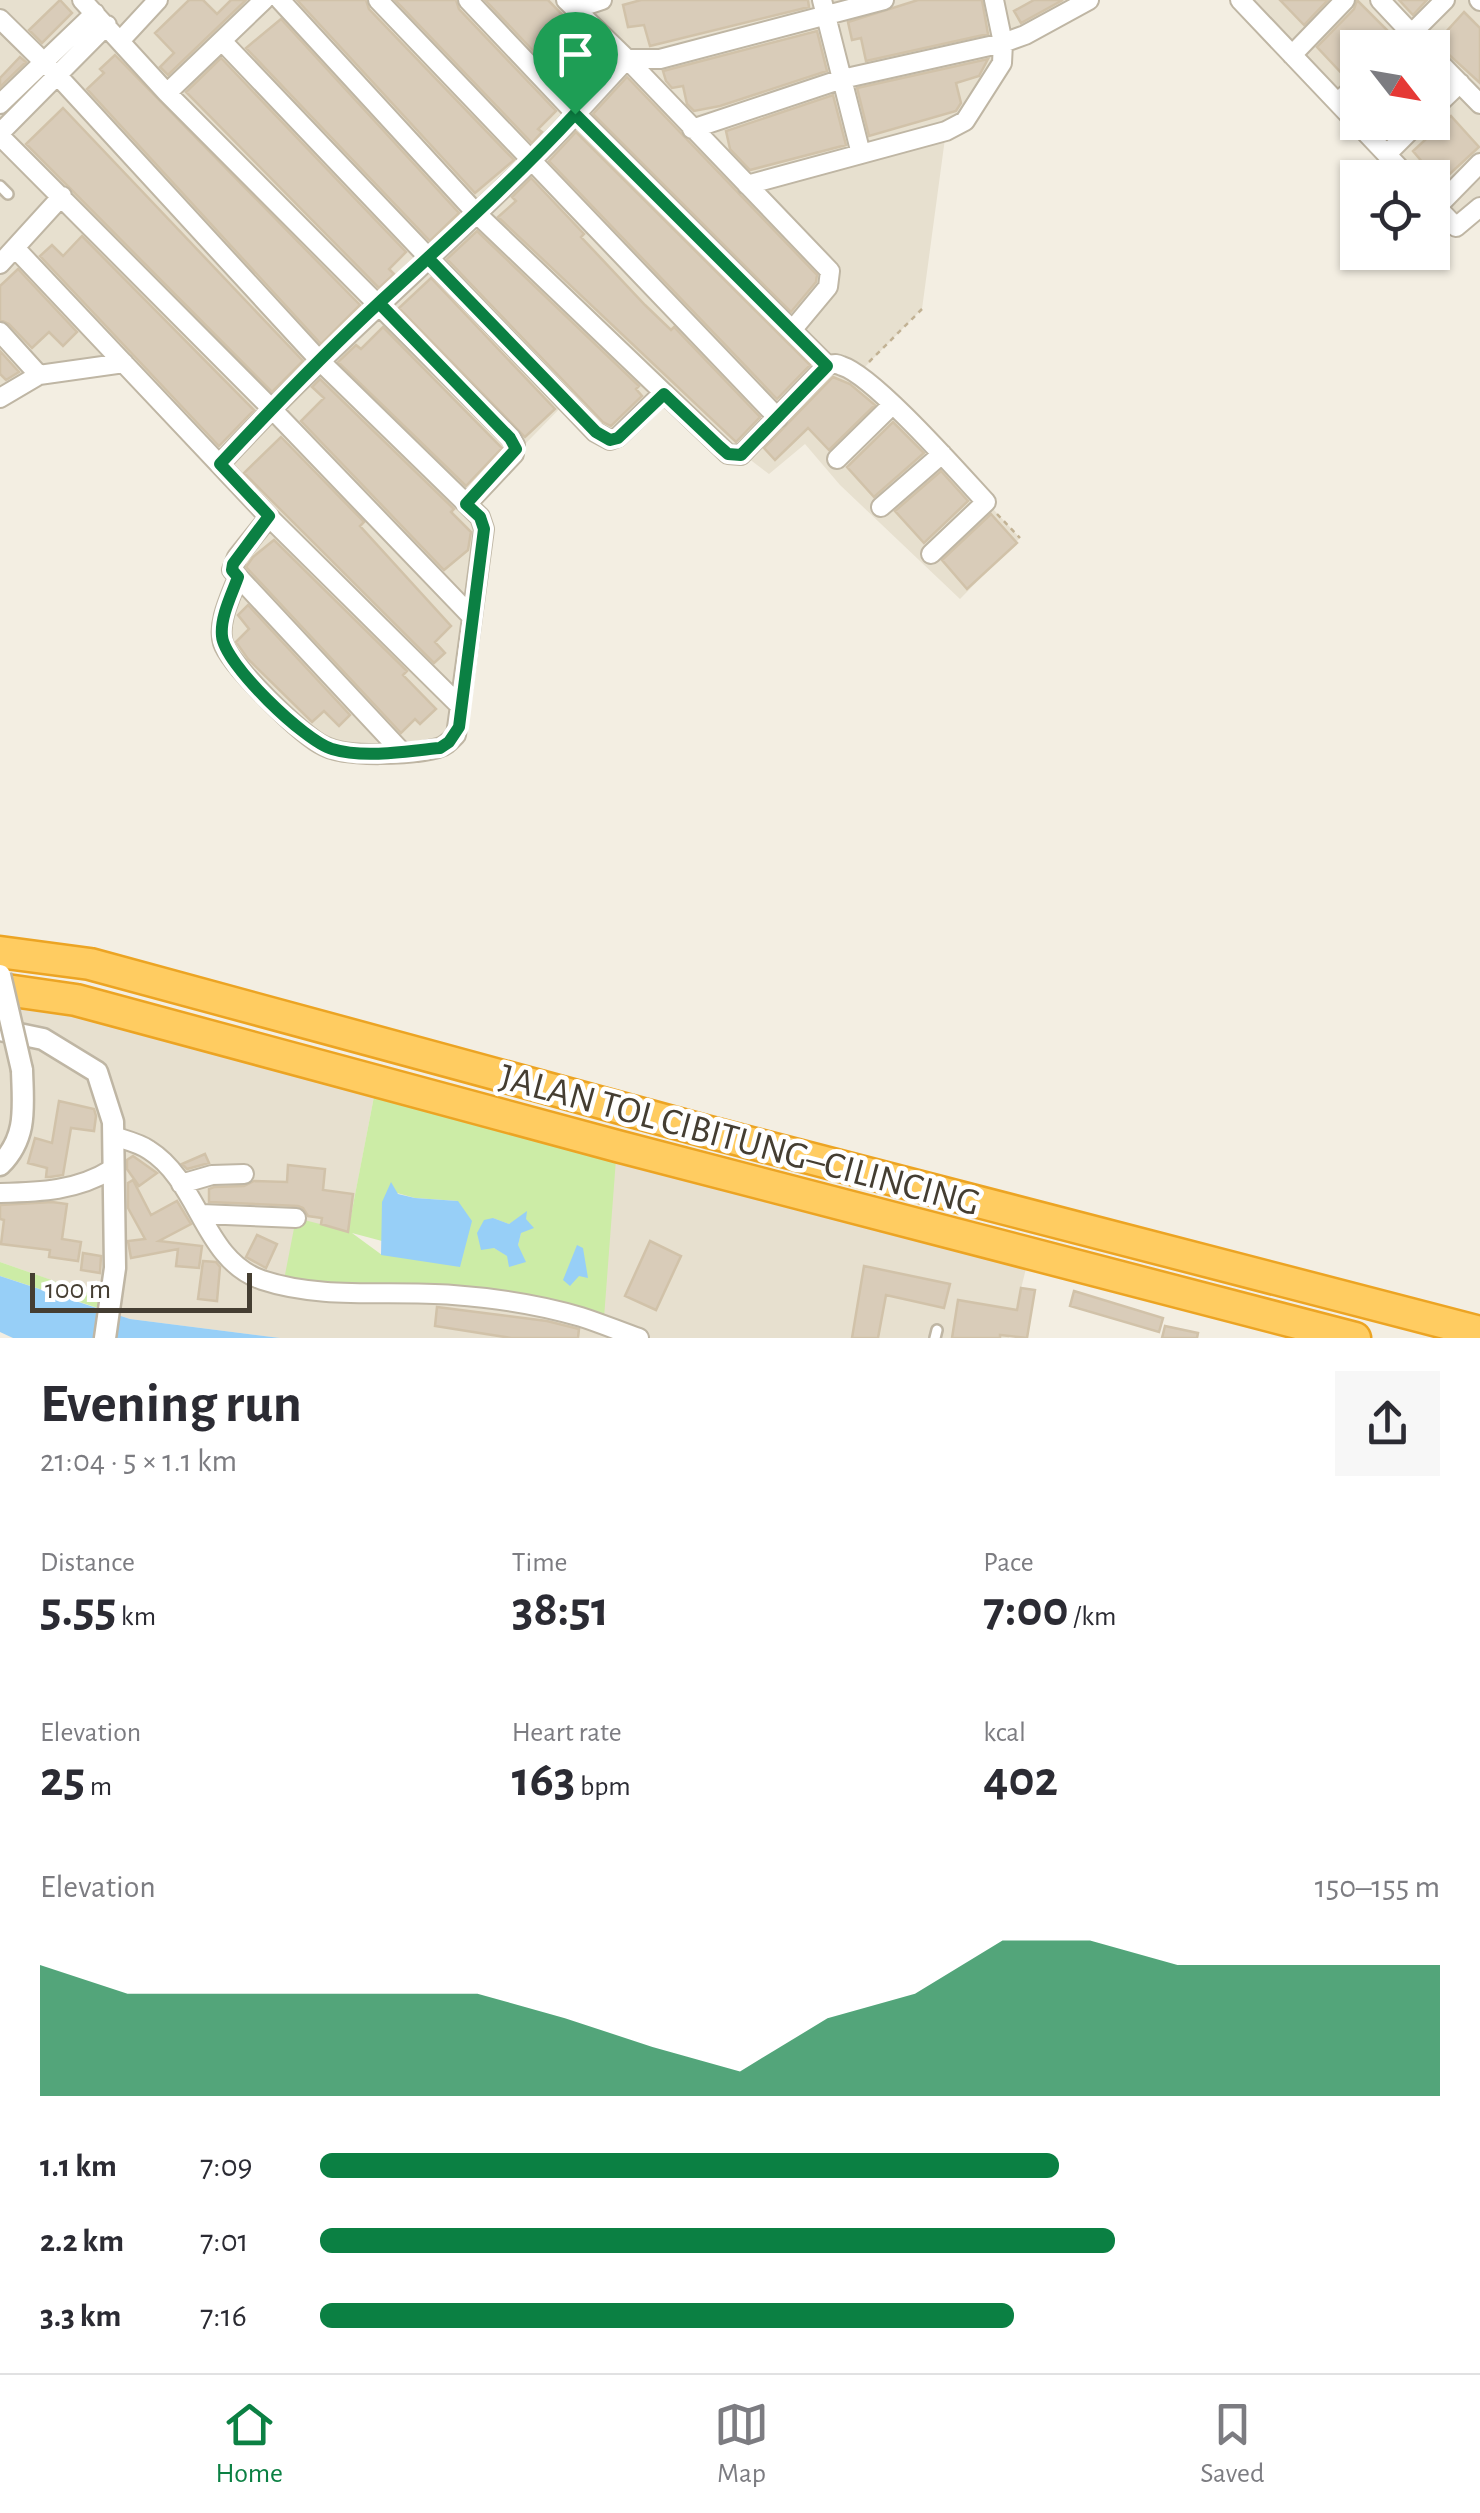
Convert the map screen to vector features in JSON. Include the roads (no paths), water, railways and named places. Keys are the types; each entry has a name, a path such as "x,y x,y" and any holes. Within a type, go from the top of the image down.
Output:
{"highway":[{"name":"JALAN TOL CIBITUNG–CILINCING","path":"0,952 90,964 705,1132 1480,1332"},
{"name":"JALAN TOL CIBITUNG–CILINCING","path":"0,989 76,1000 1355,1338"}],"street":[{"path":"120,41 158,0"},
{"path":"167,93 264,0"},
{"path":"280,0 477,214 720,447 735,456 741,455 827,366 837,364 857,374 942,454 986,502 931,554"},
{"path":"378,0 778,418"},
{"path":"468,0 575,114 827,366"},
{"path":"570,4 602,0"},
{"path":"220,464 379,303 531,161 627,59 660,58 824,8 884,0"},
{"path":"747,185 946,131 965,121 1002,63 1003,43 994,0"},
{"path":"692,129 842,80 1003,43 1089,0"},
{"path":"1292,54 1345,0"},
{"path":"1380,0 1408,30"},
{"path":"1425,30 1445,0"},
{"path":"1245,2 1392,160"},
{"path":"570,4 830,271 828,287 793,329"},
{"path":"824,8 861,154"},
{"path":"466,504 514,454 515,445 379,303 167,93 95,12 0,135 272,408 472,617"},
{"path":"0,19 321,362 480,517 484,529 459,727 449,742 440,748 368,753 326,748 296,725 242,672 222,638 222,626 238,577"},
{"path":"222,41 601,436 618,438 664,394"},
{"path":"0,104 50,69"},
{"path":"1450,73 1480,104"},
{"path":"1450,93 1460,83"},
{"path":"1387,154 1401,140"},
{"path":"1450,191 1480,163"},
{"path":"0,264 62,196"},
{"path":"1450,222 1458,227 1480,207"},
{"path":"16,249 269,516 460,706"},
{"path":"0,332 39,374"},
{"path":"0,398 39,374 124,363"},
{"path":"837,458 891,406"},
{"path":"881,508 942,454"},
{"path":"269,516 232,570 402,751"},
{"path":"0,975 22,1070 24,1126 15,1150 0,1165"},
{"path":"0,1030 44,1039 97,1072 113,1122 115,1268 105,1338"},
{"path":"113,1136 150,1150 181,1184 223,1255 261,1280 296,1288 454,1295 583,1317 638,1338"},
{"path":"0,1193 66,1188 91,1182 112,1169"},
{"path":"181,1184 212,1176 244,1174"},
{"path":"201,1214 296,1218"}],"water":[{"path":"391,1182 398,1194 458,1201 472,1221 460,1267 381,1255 382,1202"},
{"path":"527,1211 526,1219 534,1228 521,1233 518,1245 526,1262 509,1267 507,1256 494,1248 481,1250 477,1233 484,1220 493,1218 509,1224"},
{"path":"577,1245 583,1248 588,1278 579,1276 570,1286 563,1280"},
{"path":"0,1276 130,1319 280,1338 13,1338 0,1332"}]}
